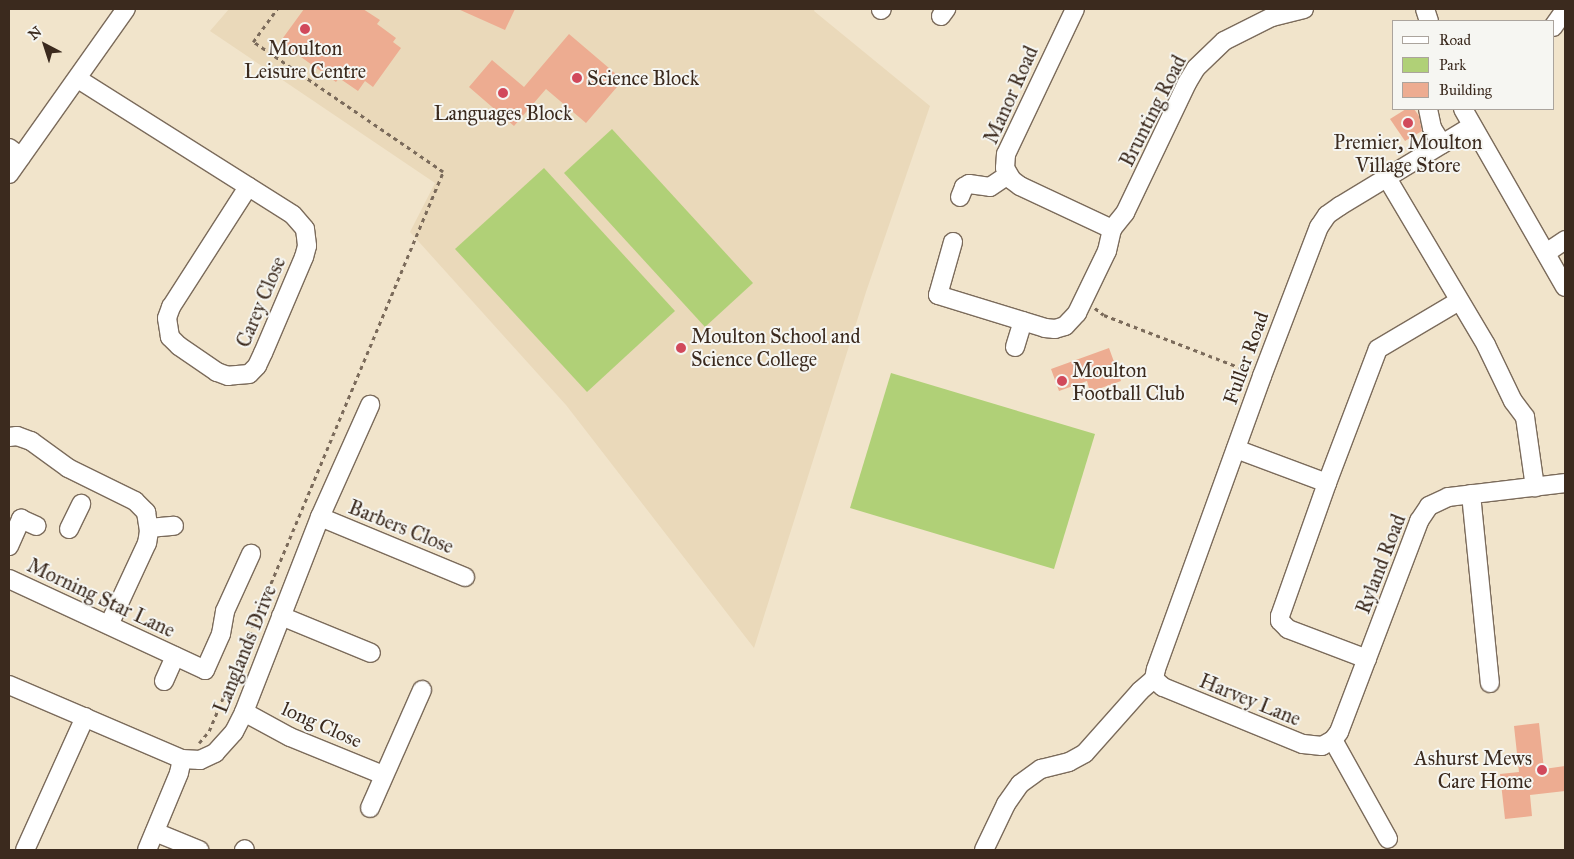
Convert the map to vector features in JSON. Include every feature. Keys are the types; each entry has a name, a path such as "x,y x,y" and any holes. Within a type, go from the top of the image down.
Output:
{"street":[{"path":"9,174 15,152 78,79 126,9"},
{"name":"Manor Road","path":"1076,9 1006,154 1005,162 1008,175 1020,186 1112,229"},
{"name":"Brunting Road","path":"1112,229 1125,213 1187,82 1196,68 1224,41 1270,13 1304,9"},
{"path":"1554,26 1565,10"},
{"name":"Carey Close","path":"78,79 293,215 301,222 305,229 307,246 257,366 248,374 228,376 217,372 179,346 170,336 166,318 171,307 248,187"},
{"path":"1428,110 1432,128 1442,144"},
{"path":"1464,110 1565,287"},
{"name":"Fuller Road","path":"1154,680 1156,669 1262,376 1319,227 1327,216 1340,206 1472,126"},
{"path":"960,197 964,187 969,184 990,187 1008,175"},
{"path":"1387,178 1458,301 1486,345 1513,401 1525,417 1535,487"},
{"path":"953,242 938,295 1045,328 1055,329 1065,326 1073,320 1107,250 1112,229"},
{"path":"1546,254 1565,240"},
{"path":"1367,659 1288,630 1280,621 1282,608 1326,483 1378,349 1458,301"},
{"path":"1015,347 1023,321"},
{"name":"Langlands Drive","path":"9,685 182,759 200,760 215,753 234,732 244,712 320,517 370,405"},
{"path":"9,437 17,436 32,441 56,460 86,492 138,503 146,512 149,528 147,543 109,625"},
{"path":"1236,449 1326,483"},
{"name":"Ryland Road","path":"1333,740 1340,732 1421,517 1429,506 1438,501 1471,494 1565,483"},
{"path":"69,529 86,492"},
{"path":"1471,494 1490,682"},
{"name":"Barbers Close","path":"320,517 466,577"},
{"path":"9,546 21,519 37,526"},
{"path":"149,528 174,526"},
{"name":"Morning Star Lane","path":"9,579 205,670 221,634 225,611 251,554"},
{"path":"281,616 371,653"},
{"name":"Morning Star Lane","path":"164,680 175,656"},
{"path":"984,850 1006,804 1020,784 1040,769 1069,762 1085,753 1140,690 1154,680"},
{"name":"Harvey Lane","path":"1154,680 1163,687 1303,744 1322,746 1333,740"},
{"path":"370,808 422,690"},
{"name":"long Close","path":"244,712 290,737 383,775"},
{"path":"25,850 85,717"},
{"path":"1333,740 1388,838"},
{"path":"147,850 180,773 182,759"},
{"path":"156,832 199,850"}],"path":[{"path":"209,732 443,172 252,42 277,9"},
{"path":"1084,300 1104,315 1262,376"}],"shaded area":[{"name":"Moulton School and Science College","path":"229,9 815,9 814,11 930,106 866,292 754,648 566,405 410,232 435,183 210,31"}],"green space":[{"path":"612,129 753,283 705,327 564,173"},
{"path":"544,168 675,311 587,392 455,249"},
{"path":"891,373 1095,434 1054,569 850,508"}],"building":[{"path":"304,9 363,9 380,20 377,24 396,38 393,42 401,48 373,87 365,81 358,91 339,78 336,82 280,42"},
{"path":"458,9 515,9 505,30"},
{"name":"Science Block","path":"569,34 623,80 586,123 546,89 514,126 469,87 492,60 524,87"},
{"name":"Premier, Moulton Village Store","path":"1404,110 1415,110 1419,116 1422,131 1405,141 1390,119"},
{"path":"1109,348 1121,381 1090,392 1087,381 1059,391 1051,369"},
{"name":"Ashurst Mews Care Home","path":"1539,723 1544,769 1565,766 1565,791 1530,795 1532,816 1505,819 1500,774 1519,772 1514,726"}],"place":[{"name":"Moulton Leisure Centre","path":"305,29"},
{"name":"Science Block","path":"577,78"},
{"name":"Languages Block","path":"503,93"},
{"name":"Premier, Moulton Village Store","path":"1408,123"},
{"name":"Moulton School and Science College","path":"681,348"},
{"name":"Moulton Football Club","path":"1062,381"},
{"name":"Ashurst Mews Care Home","path":"1542,770"}]}
